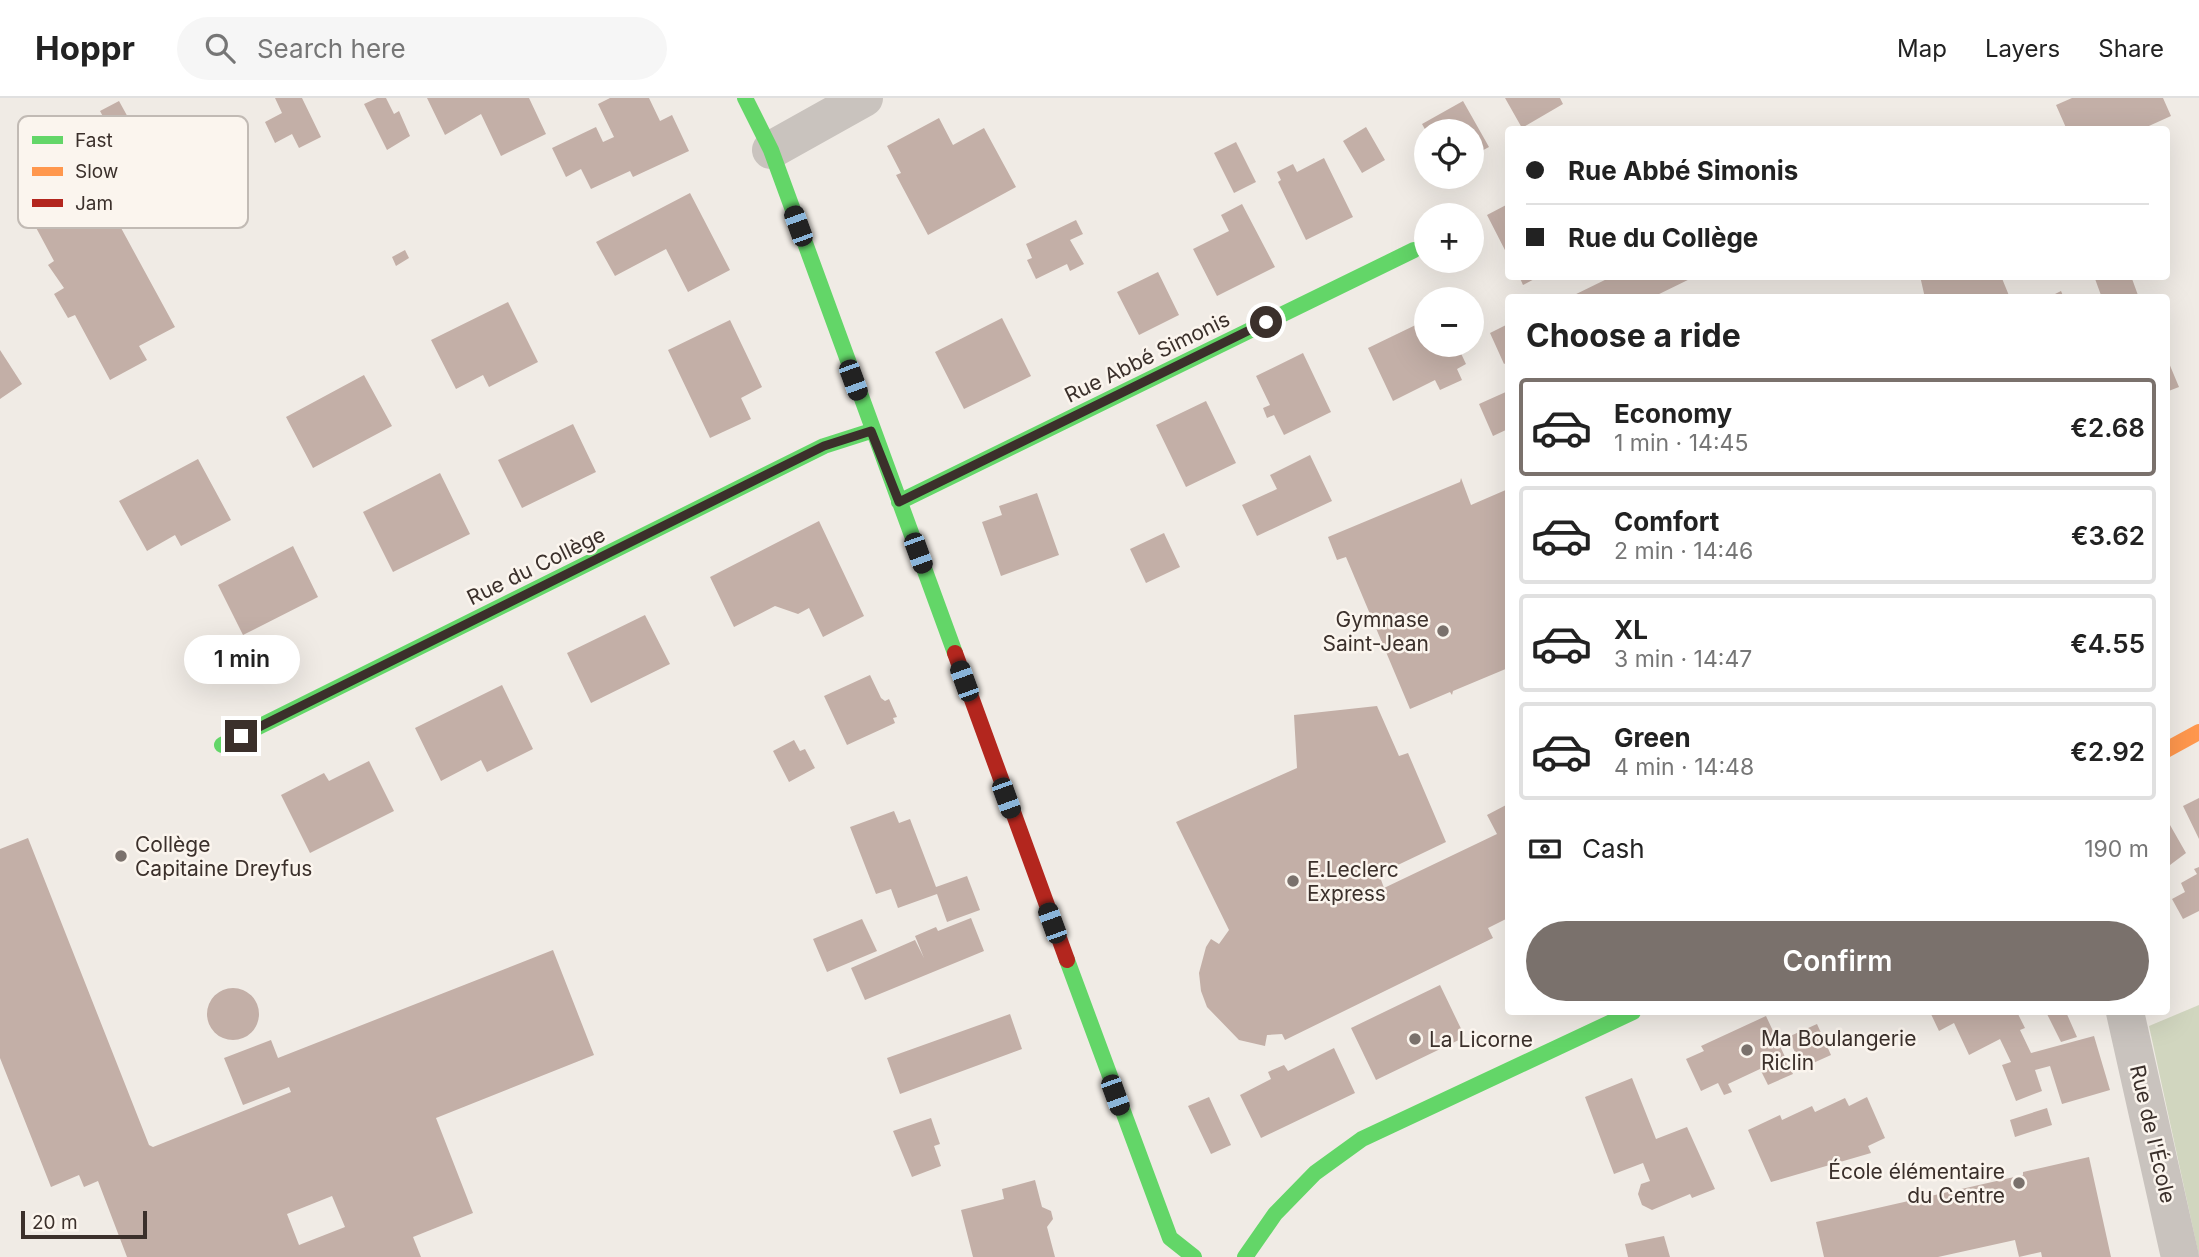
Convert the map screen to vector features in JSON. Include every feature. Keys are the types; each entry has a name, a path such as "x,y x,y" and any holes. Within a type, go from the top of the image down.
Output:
{"street":[{"path":"745,98 771,150 871,431 1159,1211 1170,1238 1194,1257"},
{"path":"771,150 864,98"},
{"name":"Rue Abbé Simonis","path":"899,502 1414,250"},
{"name":"Rue du Collège","path":"222,745 824,446 871,431"},
{"path":"2170,748 2199,732"},
{"path":"1245,1257 1275,1214 1315,1173 1362,1139 1627,1015"},
{"name":"Rue de l'École","path":"2126,1015 2180,1257"}],"green space":[{"path":"2199,1005 2199,1256 2149,1026"}],"building":[{"path":"275,98 302,98 321,137 299,148 292,134 275,143 265,122 282,113"},
{"path":"377,98 386,98 394,114 399,111 410,136 387,150 364,104"},
{"path":"427,98 529,98 546,134 501,156 481,114 445,135"},
{"path":"610,98 649,98 660,121 672,115 689,151 633,177 630,171 591,189 581,169 566,177 552,148 596,127 603,142 614,137 598,104"},
{"path":"1505,98 1560,98 1563,104 1525,126 1521,126"},
{"path":"2072,98 2163,98 2171,116 2149,126 2065,126 2056,105"},
{"path":"119,101 127,116 103,116 100,111"},
{"path":"1463,101 1473,119 1431,119"},
{"path":"939,118 953,145 984,128 1016,187 928,235 896,175 901,173 887,146"},
{"path":"1366,127 1385,160 1362,173 1343,141"},
{"path":"1236,142 1256,182 1234,193 1214,153"},
{"path":"1324,158 1353,217 1306,240 1278,182 1281,180 1277,172 1293,164 1297,172"},
{"path":"690,193 730,270 688,292 666,249 615,276 596,242"},
{"path":"1242,204 1275,267 1217,296 1193,249 1229,231 1221,215"},
{"path":"1505,206 1505,250 1487,215"},
{"path":"1076,220 1083,234 1070,240 1084,264 1070,271 1067,264 1036,279 1027,260 1032,258 1026,244"},
{"path":"36,228 121,228 175,327 139,346 147,360 110,380 75,315 68,318 54,294 64,288 48,265 54,261"},
{"path":"405,250 409,258 396,266 392,257"},
{"path":"1158,272 1179,315 1139,335 1117,292"},
{"path":"1605,280 1688,280 1659,294 1576,294"},
{"path":"1921,280 2003,280 2008,294 1924,294"},
{"path":"2095,280 2132,280 2138,294 2101,294"},
{"path":"508,302 538,362 489,387 483,375 456,389 431,340"},
{"path":"1002,318 1031,376 964,409 935,352"},
{"path":"730,320 762,387 741,398 751,419 710,438 668,350"},
{"path":"1414,326 1414,357 1463,357 1466,364 1457,369 1462,380 1440,390 1435,380 1393,401 1368,348"},
{"path":"1505,326 1504,364 1490,333"},
{"path":"0,350 22,384 0,399"},
{"path":"1303,353 1331,412 1284,435 1274,415 1267,418 1263,408 1270,405 1256,376"},
{"path":"2170,366 2179,387 2170,390"},
{"path":"364,375 392,426 313,468 286,417"},
{"path":"1505,392 1505,430 1493,436 1479,404"},
{"path":"1206,401 1236,463 1186,487 1156,425"},
{"path":"573,424 596,472 522,508 498,460"},
{"path":"1310,455 1332,501 1257,536 1242,505 1277,489 1270,475"},
{"path":"198,459 231,520 181,546 175,535 147,551 119,501"},
{"path":"440,473 470,534 393,572 363,512"},
{"name":"Gymnase Saint-Jean","path":"1461,478 1471,505 1505,490 1505,669 1453,691 1452,695 1450,692 1410,709 1346,557 1337,560 1328,537 1460,482"},
{"path":"1037,493 1059,555 1001,576 982,522 1002,515 999,506"},
{"path":"819,521 864,616 823,637 809,608 798,614 775,606 734,627 710,577"},
{"path":"1164,533 1180,567 1146,583 1130,549"},
{"path":"293,546 318,597 243,635 218,585"},
{"path":"645,615 670,664 591,703 567,653"},
{"path":"870,675 881,698 885,701 889,699 897,717 893,718 895,723 847,745 824,696"},
{"path":"502,685 533,749 487,772 481,760 441,781 415,728"},
{"name":"E.Leclerc Express","path":"1377,706 1399,756 1408,753 1446,842 1379,874 1384,888 1497,834 1487,815 1505,806 1505,920 1488,928 1493,938 1285,1040 1282,1034 1267,1035 1265,1046 1239,1040 1207,1007 1201,991 1199,973 1206,947 1211,939 1219,944 1229,930 1176,822 1297,768 1294,715"},
{"path":"794,740 800,751 805,749 815,768 789,782 773,751"},
{"path":"369,761 394,811 310,853 281,795 324,773 329,781"},
{"path":"2199,798 2199,839 2183,806"},
{"path":"894,811 899,823 910,819 936,887 967,876 980,910 947,922 937,894 898,908 891,889 876,894 850,827"},
{"path":"2170,825 2186,853 2170,865"},
{"path":"28,838 149,1145 153,1147 291,1092 289,1087 243,1105 224,1058 271,1040 278,1058 553,950 594,1055 436,1118 473,1213 413,1237 421,1257 127,1257 98,1181 84,1187 79,1175 51,1187 0,1058 0,849","holes":["332,1196 345,1227 299,1245 287,1214"]},
{"path":"2199,867 2199,911 2183,919 2172,899 2185,892 2181,883 2197,874 2194,869"},
{"path":"971,918 984,951 865,1000 851,968 915,940 924,958 915,936 936,927 938,931"},
{"path":"862,919 877,951 827,972 813,939"},
{"path":"1440,985 1465,1037 1376,1080 1351,1028"},
{"path":"233,988 243,990 251,996 257,1004 257,1024 251,1032 243,1038 233,1040 223,1038 215,1032 209,1024 207,1014 209,1004 215,996 223,990"},
{"path":"1010,1014 1022,1049 900,1094 887,1058"},
{"path":"1931,1015 2018,1015 2025,1028 2020,1030 2031,1053 2094,1036 2110,1090 2062,1104 2050,1066 2035,1070 2042,1091 2016,1101 2002,1065 2011,1062 2000,1039 1969,1055 1954,1023 1939,1031"},
{"path":"2048,1015 2067,1015 2077,1037 2061,1042"},
{"path":"1766,1016 1793,1074 1768,1085 1760,1069 1728,1084 1732,1092 1724,1095 1718,1083 1701,1091 1686,1059 1704,1051 1701,1046"},
{"path":"1817,1024 1831,1055 1802,1068 1788,1037"},
{"path":"1334,1048 1355,1093 1261,1138 1240,1095 1271,1079 1268,1072 1284,1065 1288,1071"},
{"path":"1632,1078 1656,1139 1687,1127 1715,1189 1692,1198 1690,1194 1652,1210 1642,1205 1638,1194 1641,1184 1650,1181 1643,1163 1614,1174 1585,1097"},
{"path":"1209,1097 1231,1145 1211,1154 1188,1106"},
{"path":"1867,1097 1885,1138 1868,1146 1871,1153 1771,1182 1748,1130 1780,1115 1782,1120 1812,1106 1815,1112 1845,1098 1849,1106"},
{"path":"2047,1108 2052,1125 2015,1137 2010,1120"},
{"path":"931,1118 940,1144 934,1146 941,1166 912,1177 893,1131"},
{"path":"2089,1157 2111,1257 2042,1257 2041,1252 2019,1257 2015,1240 1938,1257 1824,1257 1816,1222 2023,1175 2023,1172"},
{"path":"1035,1180 1042,1207 1051,1211 1053,1219 1047,1227 1055,1257 973,1257 961,1210 1004,1199 1002,1189"},
{"path":"1664,1236 1670,1257 1628,1257 1625,1244"}],"traffic: fast":[{"path":"745,98 771,150 955,653"},
{"path":"899,502 1414,250"},
{"path":"222,745 824,446 871,431"},
{"path":"1067,960 1170,1238 1194,1257"},
{"path":"1245,1257 1275,1214 1315,1173 1362,1139 1627,1015"}],"traffic: slow":[{"path":"2170,748 2199,732"}],"traffic: jam":[{"path":"955,653 1067,960"}],"place":[{"name":"Gymnase Saint-Jean","path":"1443,631"},
{"name":"Collège Capitaine Dreyfus","path":"121,856"},
{"name":"E.Leclerc Express","path":"1293,881"},
{"name":"La Licorne","path":"1415,1039"},
{"name":"Ma Boulangerie Riclin","path":"1747,1050"},
{"name":"École élémentaire du Centre","path":"2019,1183"}],"route":[{"path":"241,736 824,446 871,431 899,502 1266,322"}]}
